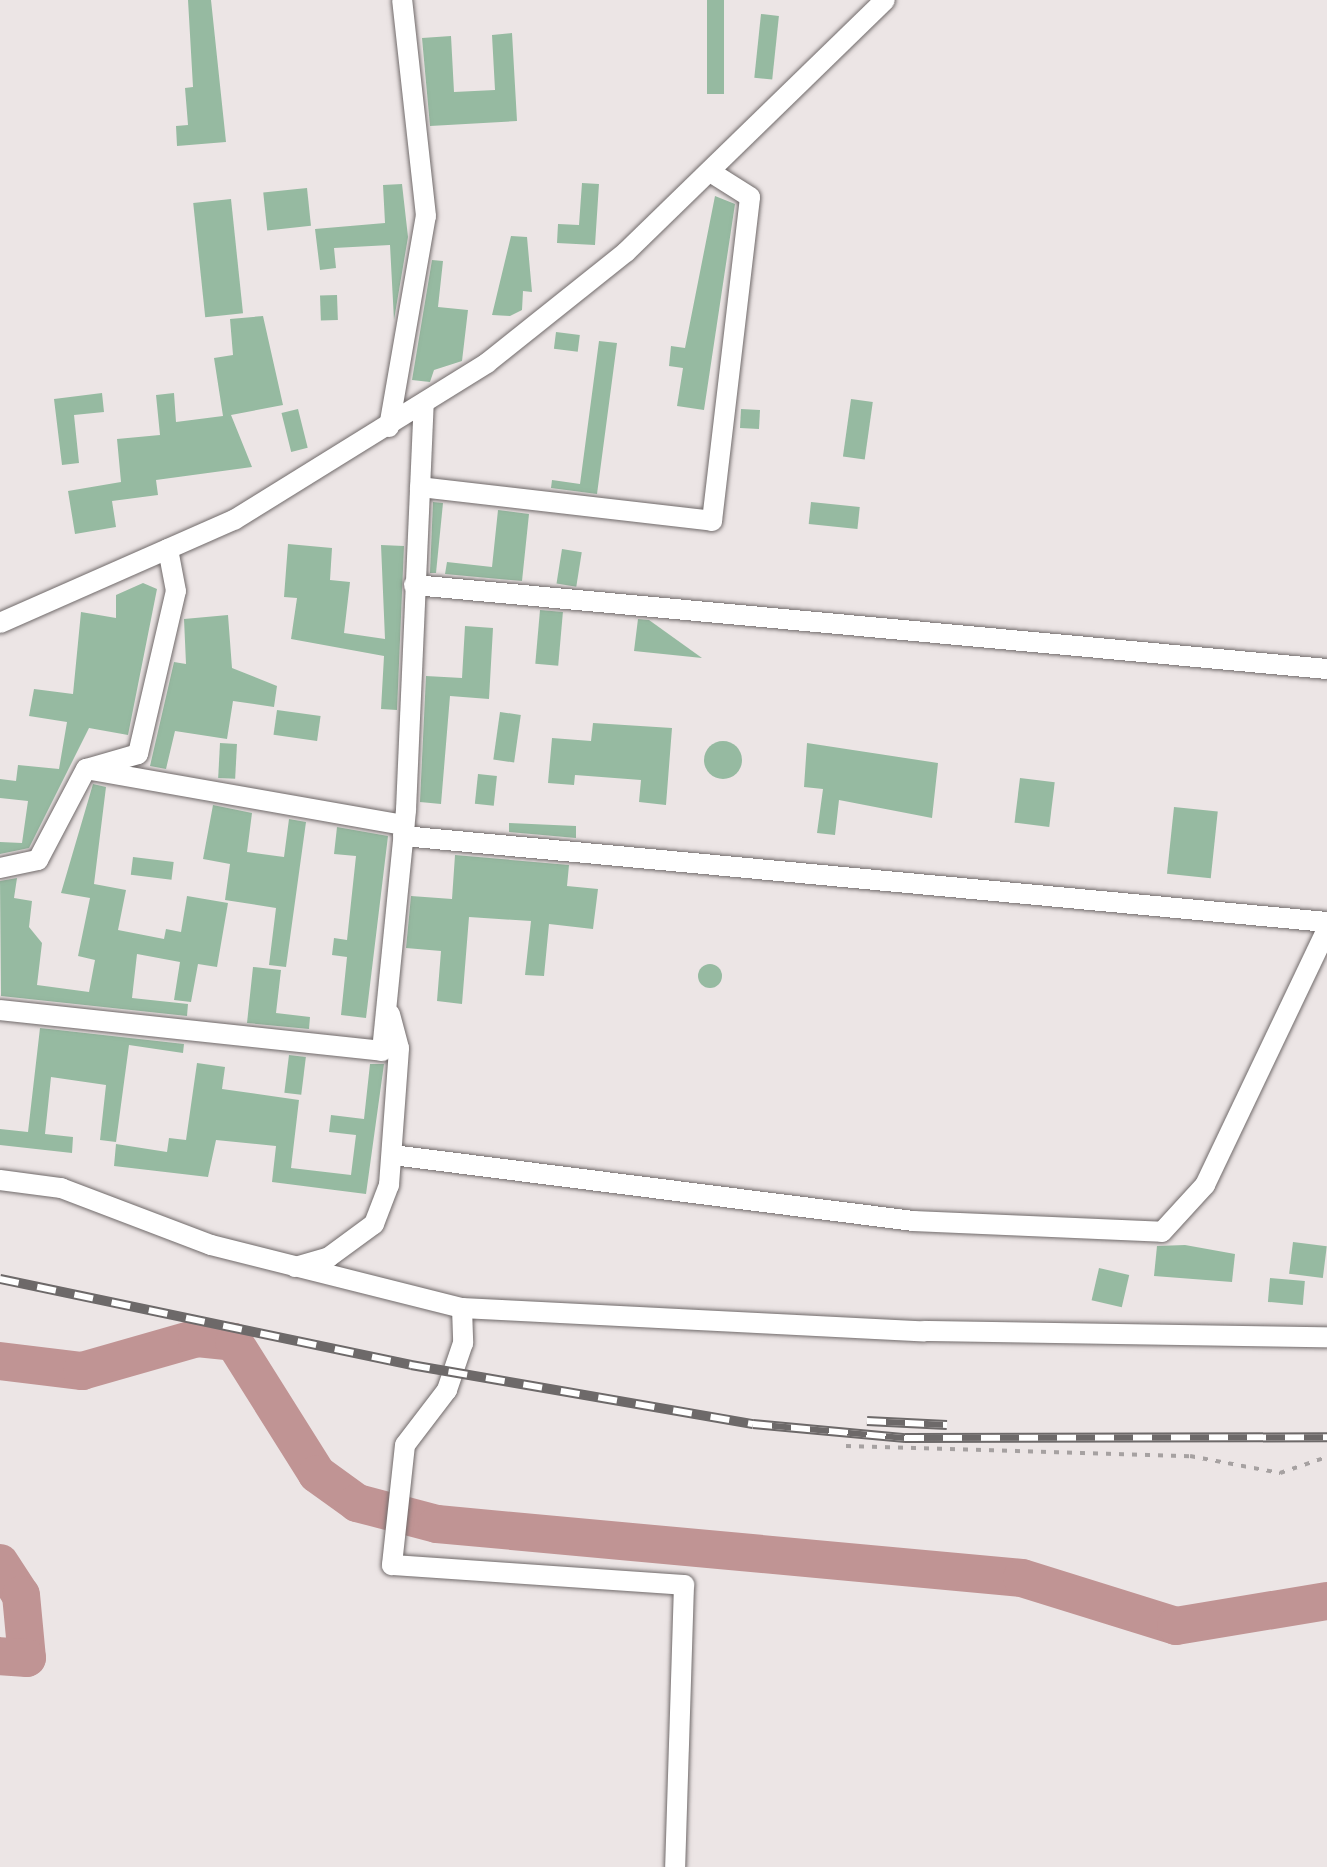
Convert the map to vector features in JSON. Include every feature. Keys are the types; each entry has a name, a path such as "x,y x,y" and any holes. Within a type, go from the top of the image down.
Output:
{"street":[{"path":"390,428 426,216 402,0"},
{"path":"0,623 168,549 390,428 597,276 712,173 886,0"},
{"path":"420,487 712,521 750,197 712,173"},
{"path":"0,1010 382,1050 404,831 424,404"},
{"path":"0,868 38,860 86,769 138,754 176,591 168,549"},
{"path":"414,585 1327,669"},
{"path":"86,769 404,831 1327,926 1205,1185 1162,1232 913,1220 393,1155"},
{"path":"294,1267 329,1257 374,1224 393,1155 399,1048 387,1003"},
{"path":"0,1180 62,1188 294,1267 462,1308 924,1332 1327,1337"},
{"path":"462,1308 453,1373 405,1445 396,1494 392,1565 684,1585 675,1867"}],"path":[{"path":"846,1446 1190,1456 1280,1473 1327,1456"}],"building":[{"path":"188,0 211,0 226,142 177,146 176,126 188,125 185,88 193,87"},
{"path":"707,0 724,0 724,94 707,94"},
{"path":"761,14 779,16 772,80 754,78"},
{"path":"512,33 517,121 430,126 422,38 451,36 454,92 495,90 492,35"},
{"path":"582,183 599,184 595,245 557,243 558,224 579,225"},
{"path":"402,184 408,237 394,320 390,245 334,248 336,268 320,270 315,229 385,223 383,185"},
{"path":"307,188 311,226 267,230 263,193"},
{"path":"715,196 735,204 704,410 677,406 683,368 669,366 671,346 685,348"},
{"path":"231,199 243,313 205,317 193,203"},
{"path":"511,236 527,237 532,292 523,291 522,310 510,316 492,315"},
{"path":"432,260 443,261 438,307 468,310 462,361 434,370 430,382 412,380"},
{"path":"337,295 338,320 321,321 320,296"},
{"path":"263,316 283,405 231,415 252,467 156,480 158,495 112,501 116,527 75,534 68,491 121,482 117,439 160,435 156,395 174,393 176,422 223,416 214,358 233,355 230,319"},
{"path":"556,332 580,335 578,352 554,349"},
{"path":"599,341 617,343 597,494 551,488 552,480 580,484"},
{"path":"102,393 104,412 74,415 79,463 62,465 54,399"},
{"path":"851,399 873,402 865,459 843,456"},
{"path":"298,409 308,448 291,452 282,413"},
{"path":"741,409 760,410 759,429 740,428"},
{"path":"433,502 443,503 436,573 430,573"},
{"path":"811,502 860,507 857,529 809,524"},
{"path":"498,510 529,514 522,581 445,574 447,562 492,567"},
{"path":"288,544 332,548 330,580 350,582 344,633 385,639 381,545 404,546 397,710 381,709 384,656 291,639 297,598 284,597"},
{"path":"562,549 582,552 576,587 557,584"},
{"path":"143,583 157,589 128,735 89,728 29,848 0,854 0,842 22,843 28,801 0,798 0,779 16,781 18,765 59,769 67,722 29,716 34,689 73,694 81,612 116,618 116,595"},
{"path":"540,610 563,612 558,666 535,664"},
{"path":"228,615 232,668 277,686 274,707 233,701 227,739 175,731 166,769 150,766 174,662 186,664 184,619"},
{"path":"638,619 649,620 702,658 634,651"},
{"path":"465,626 493,628 489,699 450,696 441,804 420,802 426,676 462,678"},
{"path":"277,710 321,716 317,741 274,735"},
{"path":"500,712 521,715 514,762 493,760"},
{"path":"593,723 672,728 666,805 639,802 641,780 575,775 574,785 548,783 552,738 591,741"},
{"path":"723,741 736,747 742,760 736,773 723,779 710,773 704,760 710,747"},
{"path":"220,743 237,744 235,779 218,778"},
{"path":"807,743 938,763 932,818 839,800 835,835 817,833 823,789 804,787"},
{"path":"478,774 497,776 494,806 475,804"},
{"path":"1020,778 1055,782 1049,827 1015,823"},
{"path":"93,784 106,787 94,884 126,890 118,930 164,939 166,929 181,932 187,896 228,903 217,967 198,964 191,1002 174,1000 180,962 137,954 132,998 188,1004 187,1016 1,996 0,881 17,878 14,898 32,901 29,927 42,943 37,985 89,992 95,960 78,956 90,898 61,893"},
{"path":"213,805 252,813 247,852 284,857 289,819 306,822 286,967 269,965 276,908 225,900 230,864 203,859"},
{"path":"1174,807 1218,812 1211,878 1167,874"},
{"path":"509,823 576,826 576,838 509,832"},
{"path":"337,827 388,836 366,1018 341,1015 347,957 332,955 334,938 347,940 356,856 334,854"},
{"path":"455,855 569,865 567,886 598,889 593,929 549,924 544,976 525,975 531,921 469,917 462,1004 437,1001 441,951 406,948 411,896 452,899"},
{"path":"133,857 174,862 172,880 131,875"},
{"path":"710,964 722,976 710,988 698,976"},
{"path":"253,967 281,970 276,1013 310,1017 309,1029 247,1023"},
{"path":"40,1028 184,1044 183,1053 129,1045 116,1142 100,1140 106,1085 51,1077 45,1134 73,1137 72,1153 0,1145 0,1129 28,1132"},
{"path":"289,1055 306,1057 301,1095 284,1093"},
{"path":"197,1063 225,1067 222,1089 299,1100 291,1168 351,1175 356,1135 329,1132 331,1115 364,1119 370,1064 384,1064 366,1194 272,1182 276,1146 216,1140 208,1177 114,1166 116,1144 167,1152 169,1138 186,1140"},
{"path":"1293,1242 1327,1246 1323,1278 1289,1274"},
{"path":"1185,1245 1235,1254 1232,1282 1154,1276 1157,1246"},
{"path":"1099,1268 1129,1275 1122,1307 1092,1300"},
{"path":"1270,1278 1305,1281 1303,1305 1268,1302"}],"waterway":[{"path":"0,1361 82,1371 197,1338 234,1342 317,1474 357,1503 437,1524 1022,1578 1176,1626 1327,1601"},
{"path":"0,1563 21,1595 27,1658 0,1656"}],"railway":[{"path":"0,1279 411,1365 753,1424 905,1438 1327,1437"},
{"path":"867,1421 947,1425"}]}
